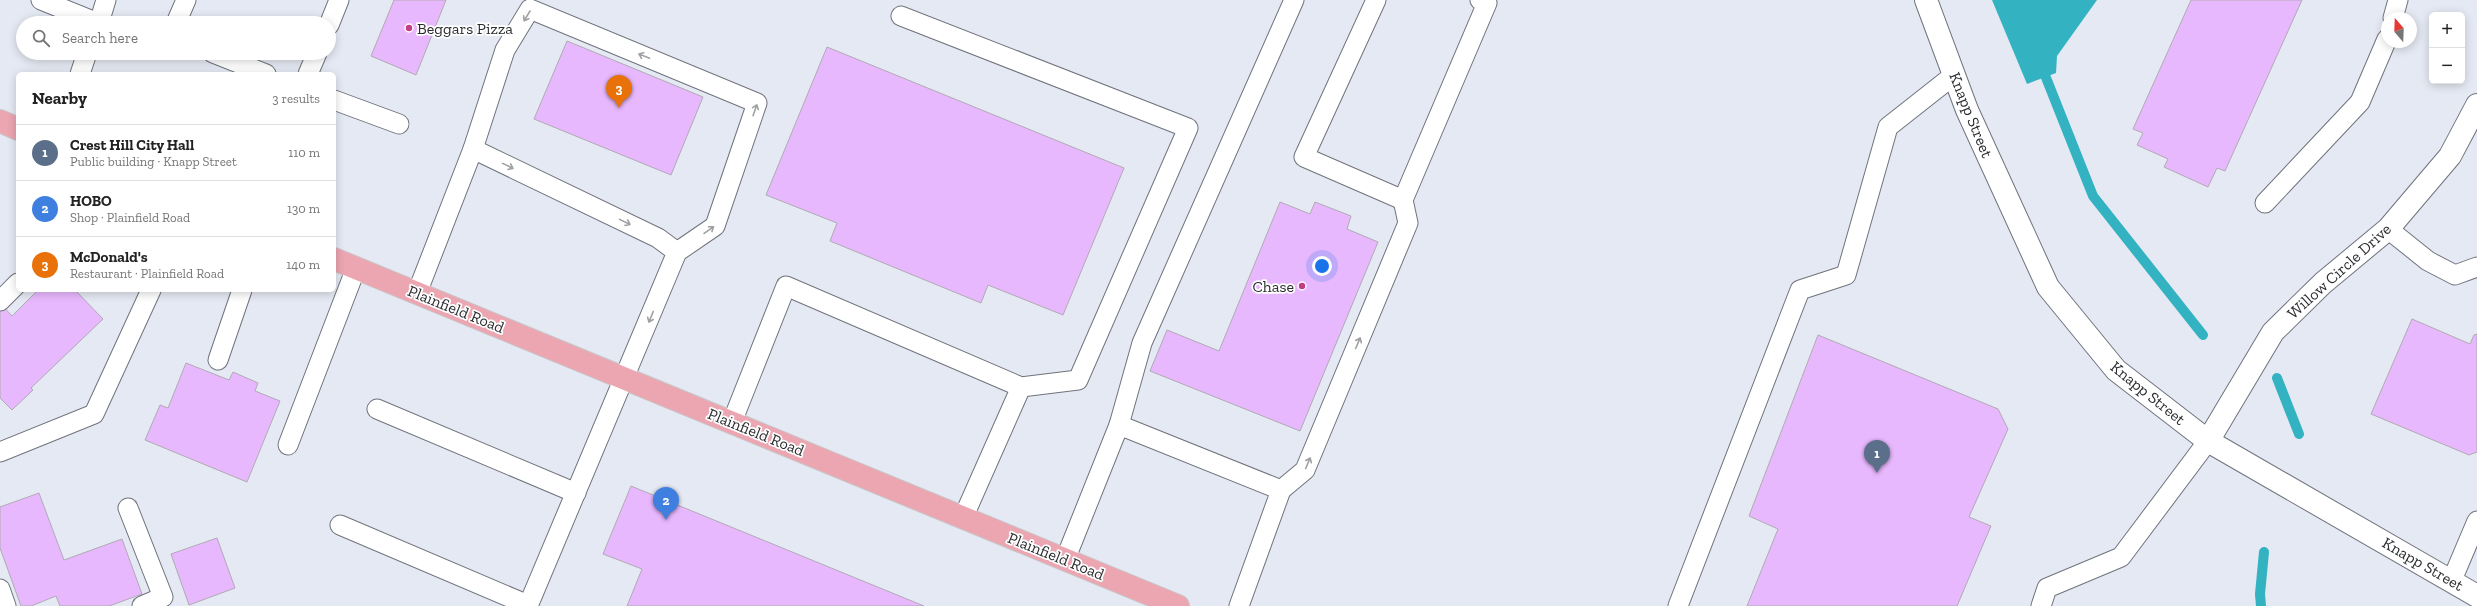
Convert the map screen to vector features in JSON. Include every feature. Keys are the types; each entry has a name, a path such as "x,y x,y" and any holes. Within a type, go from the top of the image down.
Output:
{"main road":[{"path":"0,122 16,128"},
{"name":"Plainfield Road","path":"336,260 1065,560 1165,604"}],"street":[{"name":"Knapp Street","path":"1926,0 1967,110 2048,287 2116,370 2208,441 2452,580 2477,596"},
{"name":"Willow Circle Drive","path":"2208,441 2273,332 2323,283 2388,229 2450,156 2477,105"}],"lane":[{"path":"41,0 81,16"},
{"path":"100,16 106,0"},
{"path":"179,16 186,0"},
{"path":"333,16 339,0"},
{"path":"1065,560 1119,424 1142,343 1294,0"},
{"path":"1376,0 1304,157 1403,200"},
{"path":"2395,12 2398,0"},
{"path":"1239,606 1281,490 1305,470 1408,223 1403,200 1485,1"},
{"path":"340,525 528,606 677,252 715,226 757,103 530,9 505,50 473,149 417,293"},
{"path":"732,422 786,286 1021,387 1078,380 1188,128 901,16"},
{"path":"2266,203 2360,102 2383,48"},
{"path":"81,72 85,60"},
{"path":"231,60 261,72"},
{"path":"309,72 314,60"},
{"path":"1678,606 1800,290 1846,275 1888,127 1954,74"},
{"path":"336,101 399,124"},
{"path":"473,149 658,238 677,252"},
{"path":"2388,229 2428,261 2455,275 2477,268"},
{"path":"288,445 356,268"},
{"path":"0,300 16,285"},
{"path":"0,452 94,414 148,292"},
{"path":"218,360 241,292"},
{"path":"963,518 1021,387"},
{"path":"377,408 576,493"},
{"path":"1119,424 1281,490"},
{"path":"2040,606 2048,588 2121,558 2208,441"},
{"path":"128,508 163,597 142,606"},
{"path":"2452,580 2477,521"},
{"path":"0,589 6,606"}],"water":[{"path":"1992,0 2097,0 2057,56 2056,73 2027,84"}],"building":[{"name":"Beggars Pizza","path":"394,0 446,0 416,75 371,56"},
{"path":"2191,0 2302,0 2225,171 2217,168 2208,187 2164,167 2168,159 2137,145 2143,133 2133,129"},
{"path":"567,41 703,97 671,175 534,119"},
{"path":"827,47 1124,168 1063,315 988,285 981,303 830,241 837,223 766,195"},
{"name":"Chase","path":"1280,202 1310,214 1315,202 1351,216 1347,229 1378,242 1300,431 1150,371 1167,330 1219,351"},
{"path":"36,292 77,292 103,319 31,388 33,390 12,410 0,398 0,303 12,316"},
{"path":"2412,319 2470,344 2474,335 2477,334 2477,452 2469,455 2371,414"},
{"path":"1818,335 1998,409 2008,429 1969,517 1991,526 1957,606 1747,606 1778,529 1749,516"},
{"path":"186,363 229,380 233,372 258,383 255,391 280,401 247,482 145,440 160,405 168,408"},
{"path":"631,486 924,606 627,606 642,569 603,554"},
{"path":"39,493 64,560 122,539 142,594 109,606 60,606 56,596 31,606 21,606 0,548 0,507"},
{"path":"217,538 235,588 189,605 171,554"}],"waterway":[{"path":"2041,65 2093,196 2203,335"},
{"path":"2277,378 2299,434"},
{"path":"2261,606 2260,594 2264,552"}],"place":[{"name":"Beggars Pizza","path":"409,28"},
{"name":"McDonald's","path":"619,108"},
{"name":"Chase","path":"1302,286"},
{"name":"Crest Hill City Hall","path":"1877,473"},
{"name":"HOBO","path":"666,520"}]}
